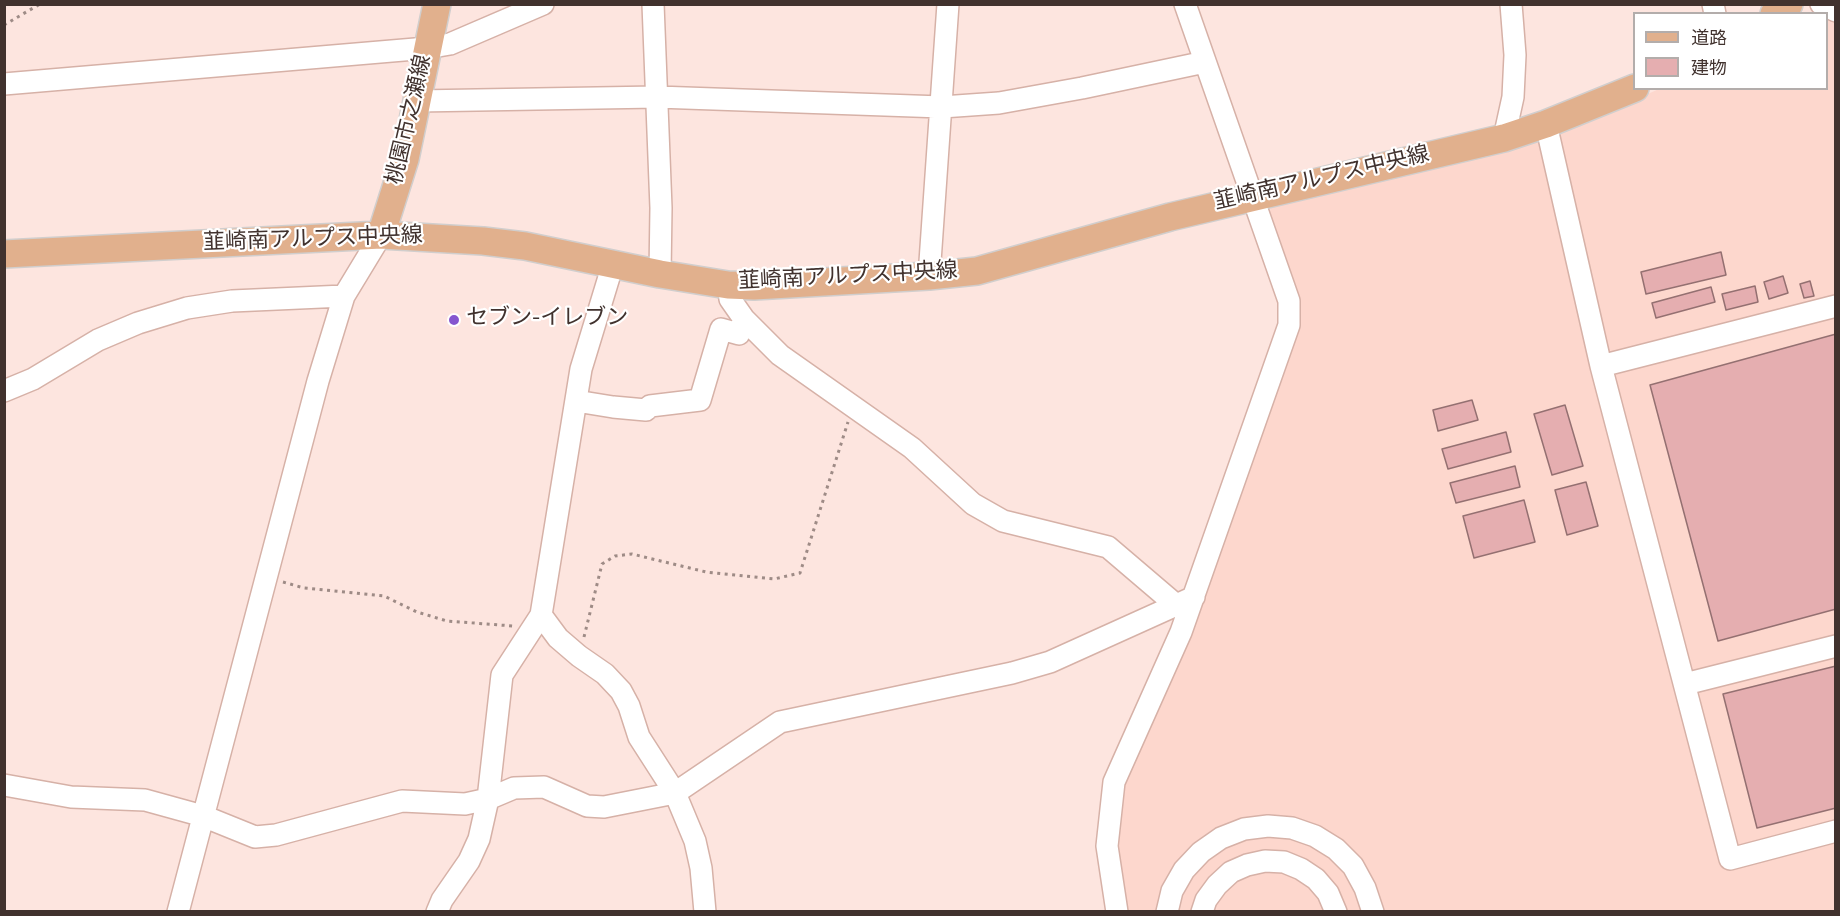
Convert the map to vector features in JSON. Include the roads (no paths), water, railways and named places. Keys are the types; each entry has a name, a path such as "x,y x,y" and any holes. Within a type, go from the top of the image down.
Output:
{"main road":[{"name":"桃園市之瀬線","path":"381,235 405,159 437,4"},
{"name":"韮崎南アルプス中央線","path":"4,254 381,235 525,246 728,285 754,286 929,276 976,271 1252,196 1504,138 1546,124 1633,89"}],"street":[{"path":"4,84 427,48 450,44 543,4"},
{"path":"653,4 661,208 660,273"},
{"path":"929,276 948,4"},
{"path":"1117,912 1107,846 1114,782 1181,632 1185,601 1289,325 1289,302 1185,4"},
{"path":"1504,138 1514,97 1515,55 1511,4"},
{"path":"1821,4 1836,10"},
{"path":"417,101 657,97 942,107 999,103 1205,62"},
{"path":"1546,124 1601,366 1730,859 1836,831"},
{"path":"178,912 318,381 344,296 381,235"},
{"path":"437,912 442,900 469,861 479,839 488,798 502,675 537,621 581,369 613,264"},
{"path":"728,285 730,299 744,319 780,355 912,448 973,504 1003,521 1108,547 1185,601"},
{"path":"4,391 33,379 98,340 138,323 188,308 232,301 344,296"},
{"path":"1601,366 1836,306"},
{"path":"576,401 613,408 646,410 650,406 700,400 721,329 739,334 744,319"},
{"path":"4,785 70,797 145,800 203,816 255,837 276,836 402,801 465,804 514,788 544,787 587,806 604,807 675,793 780,722 1012,673 1050,662 1185,601"},
{"path":"537,621 604,674 621,691 629,706 639,737 675,793 695,841 701,868 705,912"},
{"path":"1685,684 1836,646"},
{"path":"1167,912 1172,891 1184,870 1201,852 1228,835 1244,829 1268,826 1315,836 1336,849 1353,866 1365,888 1373,911 1381,912"},
{"path":"1202,912 1206,900 1231,872 1247,864 1265,861 1284,862 1301,868 1316,879 1328,893 1336,912"}],"place":[{"name":"セブン-イレブン","path":"454,320"}]}
